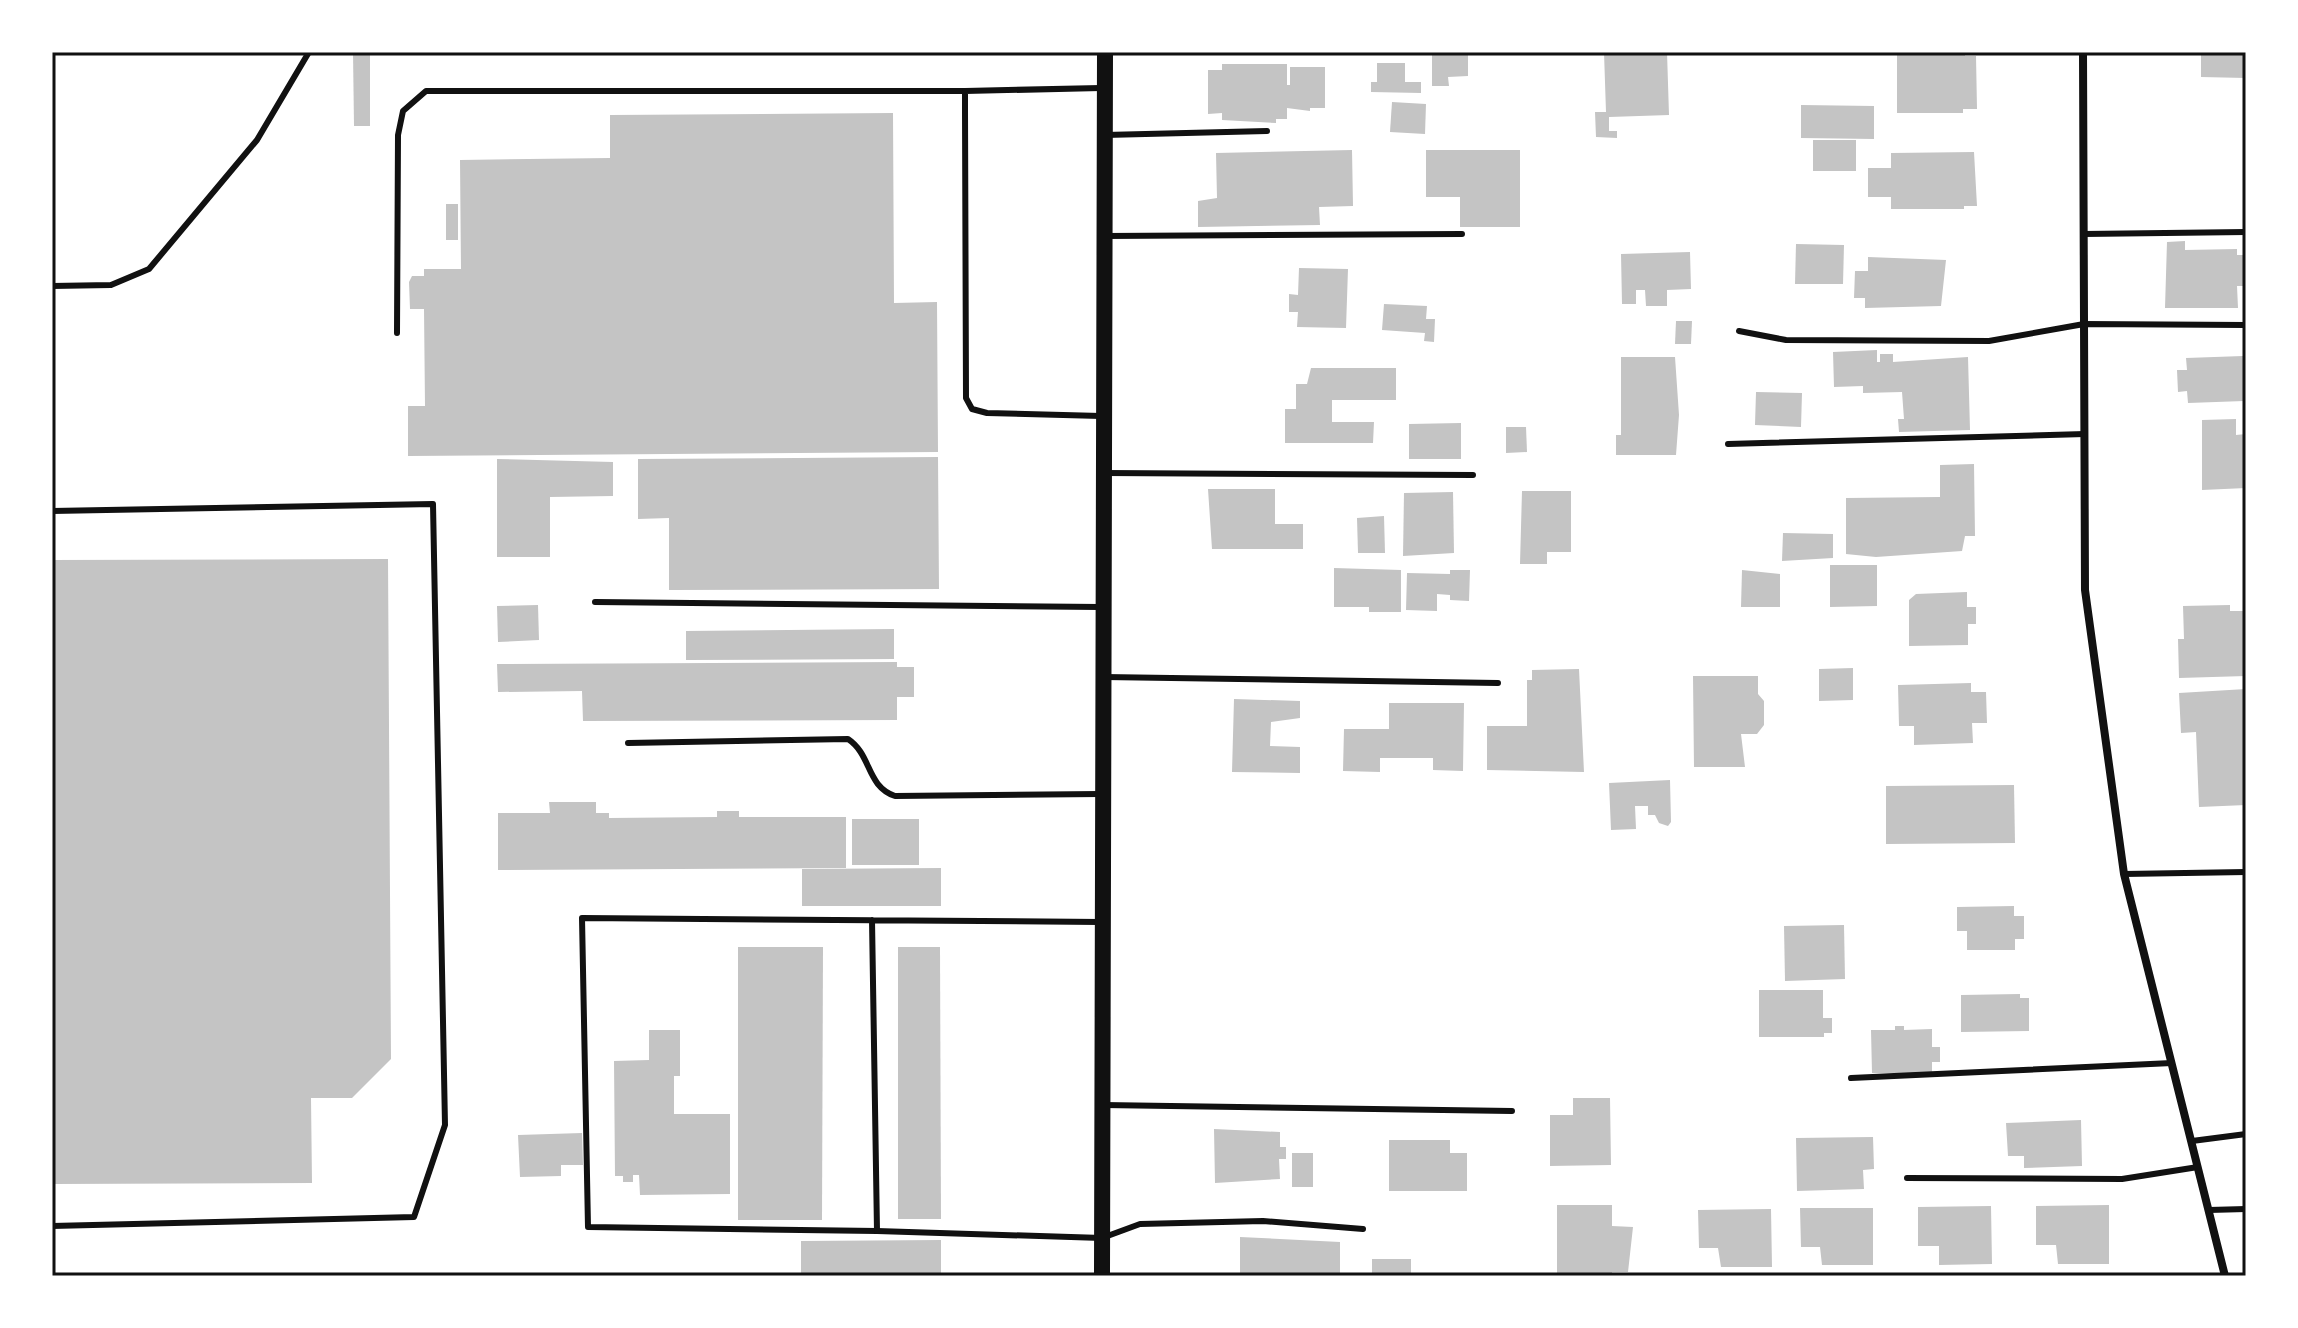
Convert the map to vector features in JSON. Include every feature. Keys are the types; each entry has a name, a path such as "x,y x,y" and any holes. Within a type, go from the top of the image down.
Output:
{"main road":[{"path":"1102,1276 1105,52"}],"street":[{"path":"2083,52 2085,590 2124,874 2225,1276"}],"lane":[{"path":"52,286 111,285 149,269 257,140 309,52"},
{"path":"397,333 398,135 403,111 426,91 1105,88"},
{"path":"965,91 966,398 972,409 987,413 1104,416"},
{"path":"1105,135 1267,131"},
{"path":"2084,234 2246,232"},
{"path":"1105,236 1462,234"},
{"path":"1739,331 1786,340 1989,341 2084,324 2246,325"},
{"path":"1728,444 2085,434"},
{"path":"1104,473 1473,475"},
{"path":"52,511 433,504 445,1125 414,1217 52,1226"},
{"path":"595,602 1104,607"},
{"path":"1104,677 1498,683"},
{"path":"628,743 848,739 861,747 883,792 895,796 1104,794"},
{"path":"2124,874 2246,872"},
{"path":"1103,922 582,918 588,1227 1102,1238 1140,1224 1263,1221 1363,1229"},
{"path":"872,920 877,1231"},
{"path":"1851,1078 2172,1063"},
{"path":"1103,1105 1512,1111"},
{"path":"2192,1141 2246,1134"},
{"path":"1907,1178 2122,1179 2198,1167"},
{"path":"2209,1210 2246,1209"}],"building":[{"path":"353,52 370,52 370,126 354,126"},
{"path":"1432,52 1468,52 1468,76 1448,77 1449,86 1432,86"},
{"path":"1604,52 1667,52 1669,115 1609,117 1609,131 1617,131 1617,138 1596,137 1595,112 1606,112"},
{"path":"1897,52 1965,52 1965,56 1976,56 1977,109 1963,109 1963,113 1897,113"},
{"path":"2201,52 2246,52 2246,78 2201,77"},
{"path":"1377,63 1405,63 1405,82 1421,82 1421,93 1371,92 1371,82 1377,82"},
{"path":"1222,64 1287,64 1287,85 1290,85 1290,67 1325,67 1325,108 1310,108 1310,111 1287,108 1287,119 1276,119 1276,123 1222,120 1222,113 1208,114 1208,70 1222,70"},
{"path":"1392,102 1426,104 1425,134 1390,132"},
{"path":"1801,105 1874,106 1874,139 1801,138"},
{"path":"893,113 894,303 937,302 938,452 408,456 408,406 425,406 424,309 410,309 409,282 412,276 424,276 424,269 461,269 460,160 610,158 610,115"},
{"path":"1813,140 1856,140 1856,171 1813,171"},
{"path":"1352,150 1353,206 1319,207 1320,225 1198,227 1198,201 1217,198 1216,153"},
{"path":"1426,150 1520,150 1520,227 1460,227 1460,197 1426,197"},
{"path":"1974,152 1977,206 1964,206 1964,209 1891,209 1891,197 1868,197 1868,168 1891,168 1891,153"},
{"path":"446,204 458,204 458,240 446,240"},
{"path":"2185,241 2185,250 2237,249 2237,255 2246,255 2246,286 2237,286 2238,308 2165,308 2167,242"},
{"path":"1796,244 1844,245 1843,284 1795,284"},
{"path":"1690,252 1691,289 1667,290 1667,306 1646,306 1645,290 1636,290 1636,304 1622,304 1621,254"},
{"path":"1868,257 1946,260 1941,306 1865,308 1865,298 1854,298 1855,271 1868,271"},
{"path":"1299,268 1348,269 1346,328 1297,327 1298,312 1289,312 1289,294 1298,295"},
{"path":"1384,304 1427,306 1426,319 1435,319 1434,342 1424,341 1425,333 1382,330"},
{"path":"1676,321 1692,321 1691,344 1675,344"},
{"path":"1877,350 1877,362 1880,362 1880,354 1893,354 1893,362 1968,357 1970,430 1899,432 1898,419 1904,419 1902,392 1863,393 1863,386 1834,387 1833,352"},
{"path":"2243,356 2244,401 2188,403 2187,391 2178,392 2177,370 2187,370 2186,358"},
{"path":"1621,357 1675,357 1679,415 1676,455 1616,455 1616,435 1621,435"},
{"path":"1311,368 1396,368 1396,400 1332,400 1332,422 1374,422 1373,443 1285,443 1285,409 1296,409 1296,384 1307,384"},
{"path":"1756,392 1802,393 1801,427 1755,425"},
{"path":"2236,419 2236,435 2246,434 2246,488 2202,490 2202,420"},
{"path":"1461,423 1461,459 1409,459 1409,424"},
{"path":"1506,427 1526,427 1527,452 1506,453"},
{"path":"938,457 939,589 669,590 669,518 638,519 638,459"},
{"path":"497,459 613,462 613,496 550,497 550,557 497,557"},
{"path":"1974,464 1975,536 1965,536 1962,551 1876,557 1846,554 1846,498 1940,497 1940,465"},
{"path":"1208,489 1275,489 1275,524 1303,524 1303,549 1212,549"},
{"path":"1522,491 1571,491 1571,552 1547,552 1547,564 1520,564"},
{"path":"1453,492 1454,553 1403,556 1404,493"},
{"path":"1384,516 1385,553 1358,553 1357,518"},
{"path":"1783,533 1833,534 1833,558 1782,561"},
{"path":"388,559 391,1059 352,1098 311,1098 312,1183 52,1184 52,560"},
{"path":"1830,565 1877,565 1877,606 1830,607"},
{"path":"1334,568 1401,570 1401,612 1369,612 1369,607 1334,607"},
{"path":"1450,570 1470,570 1469,601 1450,600 1450,595 1437,594 1437,611 1406,610 1407,573 1450,574"},
{"path":"1742,570 1780,574 1780,607 1741,607"},
{"path":"1967,592 1967,607 1976,607 1976,624 1968,624 1968,645 1909,646 1909,600 1916,594"},
{"path":"538,605 539,640 498,642 497,606"},
{"path":"2230,605 2230,611 2246,611 2246,676 2179,678 2178,639 2184,639 2183,606"},
{"path":"894,629 894,659 686,660 686,631"},
{"path":"897,662 897,667 914,667 914,697 897,697 897,720 583,721 582,691 498,692 497,664"},
{"path":"1853,668 1853,700 1819,701 1819,669"},
{"path":"1579,669 1584,772 1487,770 1487,726 1527,726 1527,680 1532,680 1532,670"},
{"path":"1693,676 1758,676 1758,694 1764,701 1764,725 1757,734 1741,734 1745,767 1694,767"},
{"path":"1971,683 1971,692 1986,692 1987,723 1972,723 1973,743 1914,745 1914,726 1899,726 1898,685"},
{"path":"2246,689 2246,805 2199,807 2196,732 2181,733 2179,693"},
{"path":"1234,699 1300,701 1300,718 1271,722 1270,746 1300,747 1300,773 1232,772"},
{"path":"1389,703 1464,703 1463,771 1433,770 1433,758 1380,758 1380,772 1343,771 1344,729 1389,729"},
{"path":"1670,780 1671,822 1668,826 1659,823 1655,815 1648,815 1648,806 1635,806 1636,829 1611,830 1609,783"},
{"path":"2014,785 2015,843 1886,844 1886,786"},
{"path":"549,802 596,802 596,813 609,813 609,818 717,817 717,811 739,811 739,817 846,817 846,868 498,870 498,813 550,813"},
{"path":"852,819 919,819 919,865 852,865"},
{"path":"941,868 941,906 802,906 802,869"},
{"path":"2014,906 2014,916 2024,916 2024,939 2015,939 2015,950 1967,950 1967,931 1957,931 1957,907"},
{"path":"1844,925 1845,979 1785,981 1784,926"},
{"path":"738,947 823,947 822,1220 738,1220"},
{"path":"898,947 940,947 941,1219 898,1219"},
{"path":"1759,990 1823,990 1823,1018 1832,1018 1832,1033 1824,1033 1824,1037 1759,1037"},
{"path":"2020,994 2020,998 2029,998 2029,1031 1961,1032 1961,995"},
{"path":"1895,1026 1904,1026 1904,1030 1932,1029 1932,1047 1940,1047 1940,1062 1932,1062 1932,1073 1872,1073 1871,1030 1895,1030"},
{"path":"649,1030 680,1030 680,1076 674,1076 674,1114 730,1114 730,1194 640,1195 639,1175 633,1175 633,1182 623,1182 623,1176 615,1176 614,1061 649,1060"},
{"path":"1573,1098 1610,1098 1611,1165 1550,1166 1550,1115 1573,1115"},
{"path":"2081,1120 2082,1166 2024,1168 2024,1156 2008,1156 2006,1123"},
{"path":"1214,1129 1280,1132 1280,1147 1286,1147 1286,1159 1279,1159 1280,1179 1215,1183"},
{"path":"582,1133 583,1165 561,1165 561,1176 520,1177 518,1135"},
{"path":"1873,1137 1874,1169 1863,1170 1864,1189 1797,1191 1796,1138"},
{"path":"1389,1140 1450,1140 1450,1153 1467,1153 1467,1191 1389,1191"},
{"path":"1292,1153 1313,1153 1313,1187 1292,1187"},
{"path":"1557,1205 1612,1205 1612,1226 1633,1227 1628,1272 1612,1272 1612,1276 1557,1276"},
{"path":"2109,1205 2109,1264 2058,1264 2056,1245 2036,1245 2036,1206"},
{"path":"1991,1206 1992,1264 1939,1265 1939,1246 1918,1246 1918,1207"},
{"path":"1800,1208 1873,1208 1873,1265 1822,1265 1820,1247 1801,1247"},
{"path":"1771,1209 1772,1267 1721,1267 1718,1248 1699,1248 1698,1210"},
{"path":"1240,1237 1340,1242 1340,1276 1240,1276"},
{"path":"941,1240 941,1276 801,1276 801,1241"},
{"path":"1372,1259 1411,1259 1411,1276 1372,1276"}]}
